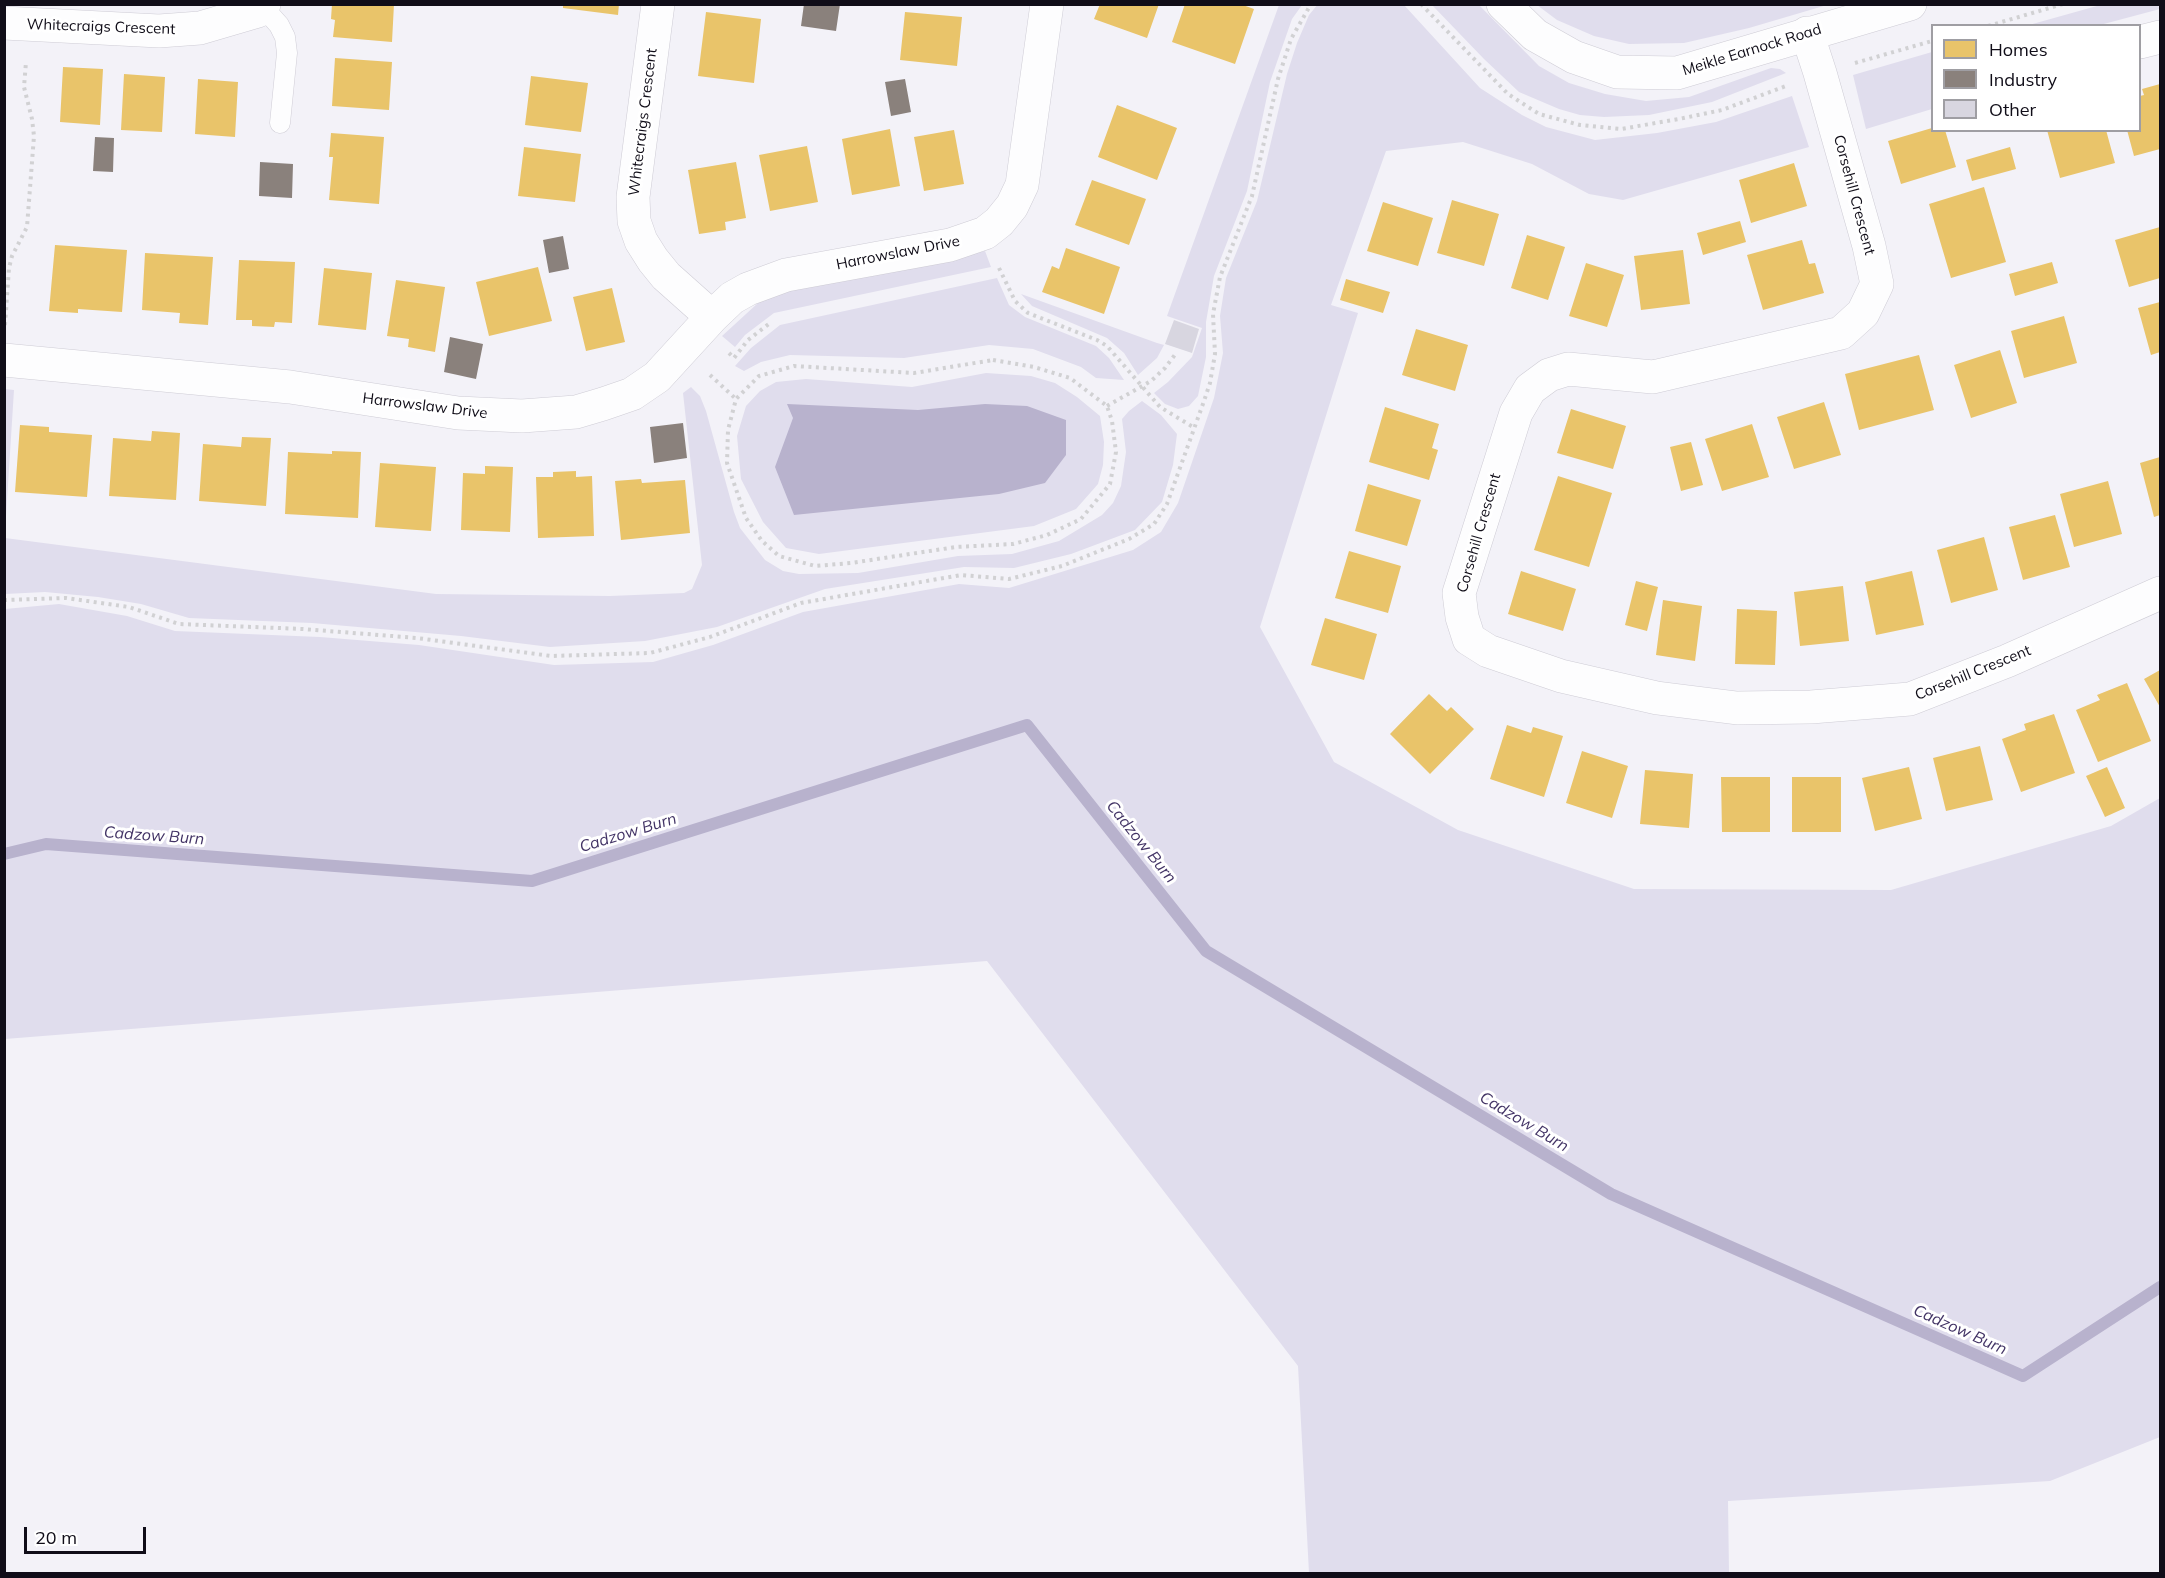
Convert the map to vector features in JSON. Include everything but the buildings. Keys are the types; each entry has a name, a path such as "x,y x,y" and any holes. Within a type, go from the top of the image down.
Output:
{"street":[{"name":"Whitecraigs Crescent","path":"658,4 633,197 634,221 641,241 660,268 706,323"},
{"name":"Harrowslaw Drive","path":"4,360 290,387 458,413 522,416 576,412 603,405 632,394 657,377 732,298 765,282 786,275 950,245 985,233 999,222 1012,206 1022,185 1047,4"},
{"name":"Meikle Earnock Road","path":"1503,4 1534,35 1574,57 1617,72 1677,73 1910,4"},
{"name":"Whitecraigs Crescent","path":"16,23 159,31 200,28 258,11 263,5"},
{"name":"Corsehill Crescent","path":"1807,33 1869,246 1877,284 1863,313 1841,333 1653,377 1568,369 1549,375 1530,389 1516,412 1459,592 1462,617 1469,639 1488,651 1560,676 1657,698 1737,708 1811,707 1910,699 2007,662 2160,593"},
{"path":"2141,42 2160,37"}],"lane":[{"path":"263,5 279,25 285,37 287,53 280,123"}],"path":[{"path":"4,600 66,598 129,608 179,624 303,629 417,638 551,656 650,653 710,637 801,603 961,575 1008,579 1062,566 1129,540 1154,524 1167,504 1210,383 1215,354 1213,314 1220,277 1252,196 1278,79 1291,39 1311,4"},
{"path":"1995,24 2063,4"},
{"path":"5,326 11,262 27,227 34,136 24,87 16,23"},
{"path":"985,233 1015,301 1028,314 1107,346 1160,406 1194,428"},
{"path":"989,273 1000,271"},
{"path":"706,323 734,358 748,340 776,319"},
{"path":"1107,406 1141,386 1165,368 1177,352"},
{"path":"993,360 1034,367 1070,378 1107,406 1112,421 1116,452 1110,484 1081,519 1047,535 1013,544 956,547 851,563 815,566 797,562 779,556 762,541 746,518 727,464 728,430 736,399 759,376 794,366 914,373 993,360"}],"shaded area":[{"path":"1318,4 1404,5 1480,88 1522,115 1546,127 1595,140 1657,133 1716,122 1792,96 1809,147 1623,200 1589,194 1532,164 1463,142 1386,151 1331,305 1358,313 1260,627 1334,762 1458,830 1634,889 1891,890 2111,826 2160,798 2160,1437 2050,1481 1728,1501 1729,1573 1309,1573 1298,1366 987,961 5,1039 5,609 59,604 127,616 175,631 320,637 419,645 554,665 653,662 713,645 803,612 959,584 1009,588 1133,550 1161,532 1178,503 1214,398 1223,353 1220,316 1226,278 1257,201 1287,74 1297,43 1309,15"},
{"path":"2104,4 2160,5 2160,9 2104,24 2033,24"},
{"path":"1279,5 1302,5 1292,19 1270,82 1247,191 1214,276 1206,322 1206,357 1198,396 1189,406 1178,409 1165,404 1154,393 1192,357 1202,328 1167,316"},
{"path":"1432,5 1479,5 1539,66 1569,83 1605,94 1646,101 1689,97 1771,68 1780,69 1786,73 1712,102 1649,115 1604,117 1580,115 1519,92"},
{"path":"1537,5 1827,5 1749,28 1684,43 1629,44 1594,36 1557,20"},
{"path":"1931,52 1931,109 1866,129 1853,75"},
{"path":"985,251 991,267 774,313 745,335 735,347 722,336 758,303 780,293"},
{"path":"997,278 1009,305 1025,317 1096,346 1109,358 1124,380 1096,378 1081,367 1033,349 989,345 904,358 790,355 761,362 744,371 735,366 751,348 780,325"},
{"path":"1021,294 1164,345 1157,358 1138,375 1124,353 1107,338 1032,306"},
{"path":"986,373 1031,376 1055,383 1100,416 1104,442 1103,465 1098,484 1076,509 1034,526 819,554 786,548 763,522 741,479 737,436 746,406 760,391 776,382 806,379 912,387"},
{"path":"691,387 700,396 706,411 740,528 765,560 783,571 799,574 858,573 958,556 1012,554 1059,541 1102,515 1113,503 1121,486 1126,452 1122,419 1142,401 1161,415 1177,434 1173,465 1162,502 1135,530 1071,554 1014,568 964,567 825,589 717,627 645,641 550,647 461,636 312,623 189,618 141,604 98,597 45,592 5,594 5,538 436,594 610,596 684,593 692,589 702,565 683,393"},
{"path":"4,389 14,390 5,532"},
{"path":"787,404 918,410 985,404 1027,406 1066,420 1066,455 1045,483 999,494 794,515 775,467 793,418"}],"waterway":[{"name":"Cadzow Burn","path":"4,854 46,844 532,881 1027,725 1206,951 1611,1194 2023,1376 2160,1287"}]}
